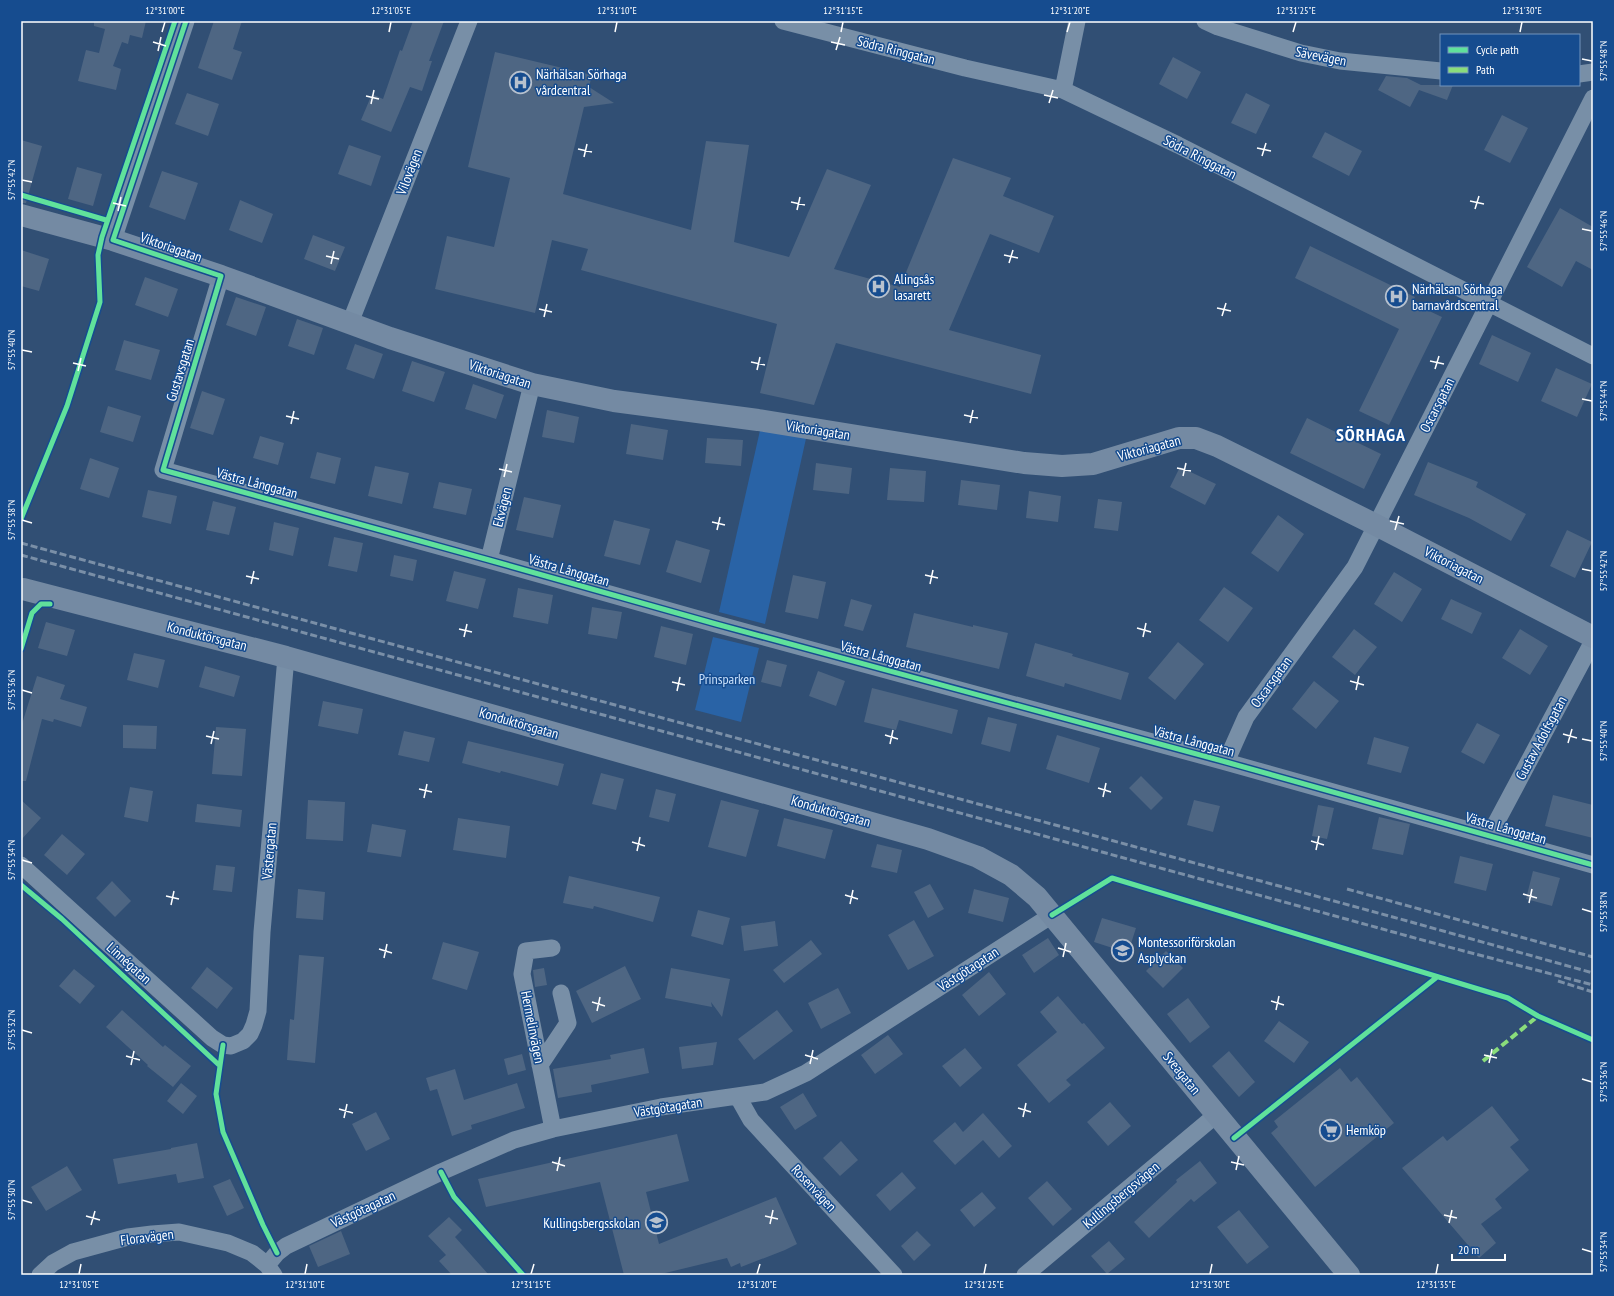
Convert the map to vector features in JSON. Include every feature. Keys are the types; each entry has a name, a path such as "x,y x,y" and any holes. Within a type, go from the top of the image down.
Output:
{"street":[{"path":"113,240 186,21"},
{"name":"Vilovägen","path":"350,323 468,21"},
{"name":"Södra Ringgatan","path":"783,21 965,68 1063,90 1178,145 1593,356"},
{"path":"1063,90 1077,21"},
{"name":"Sävevägen","path":"1205,21 1218,27 1301,53 1340,61 1440,71"},
{"path":"1580,74 1593,72"},
{"name":"Oscarsgatan","path":"1226,762 1246,718 1355,567 1593,98"},
{"name":"Viktoriagatan","path":"21,215 113,240 221,276 350,323 532,384 614,400 758,420 1024,463 1062,466 1093,464 1179,438 1196,438 1217,446 1376,525 1593,637"},
{"name":"Gustavsgatan","path":"163,470 221,276"},
{"name":"Ekvägen","path":"489,560 532,384"},
{"name":"Västra Långgatan","path":"163,470 716,624 1226,762 1593,864"},
{"name":"Konduktörsgatan","path":"22,591 286,657 928,839 978,857 1011,875"},
{"name":"Gustav Adolfsgatan","path":"1490,836 1593,641"},
{"name":"Västergatan","path":"243,1041 250,1034 258,1011 262,932 286,657"},
{"name":"Linnégatan","path":"21,865 212,1038 223,1045 231,1046 243,1041"},
{"name":"Sveagatan","path":"1011,875 1037,897 1349,1275"},
{"name":"Västgötagatan","path":"271,1270 277,1253 293,1242 441,1172 514,1140 553,1129 661,1107 765,1092 806,1073 1052,915"},
{"name":"Hermelinvägen","path":"552,948 526,951 522,974 553,1129"},
{"path":"540,1065 568,1023 561,993"},
{"name":"Rosenvägen","path":"738,1097 751,1120 894,1275"},
{"name":"Kullingsbergsvägen","path":"1025,1275 1216,1115"},
{"name":"Floravägen","path":"40,1275 53,1263 73,1252 128,1237 179,1232 228,1243 252,1253 271,1270"}],"green space":[{"path":"761,426 807,434 765,624 719,612"},
{"name":"Prinsparken","path":"713,637 759,648 741,722 695,710"}],"building":[{"path":"94,21 146,21 142,38 130,35 128,44 122,42 113,66 121,69 116,90 78,81 86,50 99,53 105,29 94,26"},
{"path":"214,21 242,21 233,49 242,52 232,80 198,68"},
{"path":"413,21 444,21 429,61 432,61 422,91 410,87 391,132 361,120 372,94 383,99 400,50 402,51"},
{"path":"495,52 592,75 589,87 614,103 584,107 563,194 691,230 706,141 749,145 734,242 789,257 827,169 871,185 834,269 900,287 953,158 1011,178 1003,196 1054,216 1039,253 990,234 949,330 1041,355 1031,394 836,343 814,405 760,393 777,324 581,270 588,249 552,240 535,313 435,289 447,236 494,247 510,178 468,167"},
{"path":"1173,57 1201,72 1187,99 1159,84"},
{"path":"1386,76 1407,78 1421,85 1453,86 1447,100 1419,90 1410,107 1378,90"},
{"path":"187,93 219,104 208,136 175,124"},
{"path":"1246,93 1270,105 1256,134 1231,123"},
{"path":"1502,115 1528,128 1510,163 1484,150"},
{"path":"1325,132 1362,151 1349,176 1312,157"},
{"path":"21,140 42,146 26,203 21,203"},
{"path":"349,145 381,156 371,186 338,174"},
{"path":"77,167 102,174 93,206 68,199"},
{"path":"162,171 198,183 185,220 149,207"},
{"path":"240,200 273,214 262,243 229,230"},
{"path":"1560,208 1593,227 1593,270 1576,261 1562,287 1527,267"},
{"path":"313,235 345,247 335,271 304,259"},
{"path":"1310,246 1415,297 1412,303 1442,317 1389,425 1359,411 1399,329 1295,278"},
{"path":"21,250 49,259 39,291 21,286"},
{"path":"145,277 178,289 168,317 135,305"},
{"path":"236,297 266,307 256,336 226,325"},
{"path":"297,319 323,328 314,355 288,346"},
{"path":"1492,335 1531,353 1518,382 1479,364"},
{"path":"124,340 160,350 151,380 115,370"},
{"path":"355,344 383,354 374,379 346,369"},
{"path":"412,361 445,372 434,402 402,391"},
{"path":"1556,368 1592,384 1577,417 1541,401"},
{"path":"473,384 504,395 496,419 465,409"},
{"path":"202,391 225,399 213,435 190,428"},
{"path":"108,406 141,416 133,442 100,432"},
{"path":"547,410 579,417 574,443 542,437"},
{"path":"1307,418 1381,454 1364,489 1290,453"},
{"path":"631,424 668,430 663,460 626,454"},
{"path":"260,436 284,443 278,465 253,458"},
{"path":"707,438 743,440 741,466 705,463"},
{"path":"317,452 341,458 335,484 310,478"},
{"path":"90,458 119,468 109,498 80,489"},
{"path":"1428,462 1478,482 1476,487 1526,514 1511,541 1469,518 1414,495"},
{"path":"816,463 852,468 849,494 813,490"},
{"path":"375,466 409,473 402,504 368,496"},
{"path":"1180,467 1216,484 1205,505 1170,487"},
{"path":"890,468 926,471 924,502 887,500"},
{"path":"961,480 1000,485 997,510 958,505"},
{"path":"439,482 472,489 466,515 433,508"},
{"path":"148,490 177,496 171,524 142,517"},
{"path":"1029,491 1061,496 1058,522 1026,518"},
{"path":"524,497 561,505 553,538 516,530"},
{"path":"1098,499 1122,502 1118,531 1094,528"},
{"path":"213,501 236,507 229,535 206,530"},
{"path":"1278,515 1304,534 1278,572 1251,553"},
{"path":"614,520 650,529 640,565 604,556"},
{"path":"274,522 299,528 293,556 269,550"},
{"path":"1567,530 1592,542 1575,578 1550,566"},
{"path":"334,537 363,543 357,572 328,566"},
{"path":"676,540 710,550 701,583 666,572"},
{"path":"394,555 417,560 413,581 390,576"},
{"path":"454,571 486,579 478,609 446,601"},
{"path":"1394,572 1422,589 1402,622 1374,604"},
{"path":"793,575 826,582 818,619 785,612"},
{"path":"1224,587 1253,608 1228,642 1199,620"},
{"path":"518,588 553,595 548,624 513,617"},
{"path":"851,599 872,605 863,631 844,626"},
{"path":"1451,599 1482,613 1472,634 1441,619"},
{"path":"592,607 622,612 617,639 588,634"},
{"path":"914,613 973,627 973,625 1008,633 999,669 906,647"},
{"path":"46,622 75,630 67,656 38,648"},
{"path":"661,626 693,634 686,665 654,657"},
{"path":"1354,629 1377,647 1355,675 1332,657"},
{"path":"1520,629 1548,646 1530,675 1502,658"},
{"path":"1178,642 1204,664 1175,700 1148,678"},
{"path":"1035,643 1129,673 1121,700 1065,683 1064,687 1026,676"},
{"path":"134,653 165,660 158,688 127,680"},
{"path":"767,660 787,665 781,687 761,682"},
{"path":"205,666 240,676 234,697 199,687"},
{"path":"818,671 845,681 836,706 809,696"},
{"path":"37,676 65,685 60,699 87,707 81,727 54,719 53,722 42,719 26,781 21,781 21,727"},
{"path":"1314,681 1339,701 1316,729 1292,709"},
{"path":"872,688 958,710 952,734 899,720 896,730 864,722"},
{"path":"323,701 363,709 358,734 318,726"},
{"path":"988,717 1017,724 1010,752 981,744"},
{"path":"1477,723 1500,735 1484,764 1461,752"},
{"path":"123,725 157,726 156,749 123,748"},
{"path":"216,727 246,729 242,776 212,774"},
{"path":"404,731 435,738 429,762 398,755"},
{"path":"1057,735 1100,748 1089,783 1046,769"},
{"path":"1374,737 1409,747 1401,773 1367,764"},
{"path":"468,741 564,764 558,786 501,771 500,773 462,763"},
{"path":"601,773 624,779 616,810 592,804"},
{"path":"1141,776 1163,798 1151,810 1129,788"},
{"path":"130,787 153,791 148,822 124,817"},
{"path":"656,789 676,794 669,822 649,817"},
{"path":"1553,795 1593,805 1593,838 1545,826"},
{"path":"21,800 41,818 21,840"},
{"path":"308,800 345,802 343,841 306,839"},
{"path":"721,800 759,810 746,857 708,847"},
{"path":"1194,800 1220,806 1213,832 1187,825"},
{"path":"197,804 242,810 240,827 195,822"},
{"path":"1318,805 1334,808 1327,839 1312,836"},
{"path":"1379,817 1410,824 1403,855 1372,849"},
{"path":"458,818 510,826 506,858 453,850"},
{"path":"784,818 833,830 825,859 777,846"},
{"path":"372,824 406,830 401,857 367,852"},
{"path":"62,834 85,854 67,875 44,855"},
{"path":"877,844 902,850 897,873 871,867"},
{"path":"1460,856 1493,864 1486,891 1454,883"},
{"path":"216,865 235,867 232,892 213,890"},
{"path":"1533,871 1560,878 1552,906 1526,899"},
{"path":"569,876 660,897 653,922 594,906 593,909 563,903"},
{"path":"112,881 131,901 115,917 96,898"},
{"path":"930,884 944,909 928,918 914,892"},
{"path":"298,889 325,892 323,920 296,918"},
{"path":"974,889 1009,898 1003,922 968,913"},
{"path":"698,910 730,918 723,945 691,936"},
{"path":"1102,918 1136,928 1128,953 1094,942"},
{"path":"914,920 934,956 908,970 888,935"},
{"path":"775,921 778,946 744,951 741,926"},
{"path":"1048,938 1059,955 1034,973 1022,955"},
{"path":"811,940 822,954 784,983 773,970"},
{"path":"443,942 479,952 467,990 432,979"},
{"path":"1166,951 1183,968 1163,988 1146,971"},
{"path":"299,955 324,957 315,1063 287,1060 290,1019 294,1020"},
{"path":"625,966 641,999 592,1023 576,991"},
{"path":"207,967 233,988 217,1009 191,988"},
{"path":"544,968 547,985 535,987 533,970"},
{"path":"671,968 730,979 722,1017 711,1002 712,1007 665,998"},
{"path":"74,969 95,986 80,1004 59,986"},
{"path":"989,972 1006,994 979,1016 962,995"},
{"path":"838,988 851,1013 821,1029 808,1003"},
{"path":"1058,996 1105,1048 1066,1080 1071,1085 1049,1103 1017,1065 1057,1032 1040,1012"},
{"path":"1188,998 1210,1027 1190,1043 1167,1014"},
{"path":"122,1010 163,1047 165,1045 191,1066 173,1087 147,1066 148,1065 106,1027"},
{"path":"777,1010 793,1031 754,1060 738,1039"},
{"path":"1279,1021 1309,1042 1294,1063 1264,1041"},
{"path":"888,1035 903,1054 875,1074 861,1055"},
{"path":"717,1042 713,1065 682,1069 679,1047"},
{"path":"644,1048 649,1073 591,1085 592,1092 558,1098 553,1069 611,1059 610,1055"},
{"path":"965,1048 982,1068 960,1087 942,1066"},
{"path":"1229,1051 1255,1082 1239,1097 1212,1066"},
{"path":"522,1054 526,1070 508,1075 504,1059"},
{"name":"Hemköp","path":"1340,1068 1351,1082 1357,1077 1394,1123 1315,1187 1271,1133 1278,1127 1274,1121"},
{"path":"455,1069 464,1100 517,1083 525,1108 471,1125 472,1129 452,1136 437,1089 430,1091 426,1078"},
{"path":"181,1083 197,1096 183,1114 167,1101"},
{"path":"803,1093 817,1116 795,1130 780,1107"},
{"path":"1110,1102 1131,1126 1108,1146 1087,1122"},
{"path":"1492,1106 1519,1140 1510,1147 1529,1170 1495,1199 1502,1208 1481,1224 1496,1243 1479,1258 1402,1168 1443,1136 1447,1141"},
{"path":"376,1112 390,1139 366,1151 352,1124"},
{"path":"983,1113 1012,1146 999,1158 983,1140 955,1165 933,1141 955,1122 963,1132"},
{"path":"677,1134 689,1181 646,1192 659,1244 776,1197 797,1244 741,1267 740,1263 731,1267 727,1258 657,1275 624,1275 600,1182 486,1207 478,1179"},
{"path":"841,1141 858,1160 840,1176 823,1158"},
{"path":"197,1143 204,1178 178,1183 176,1174 118,1184 113,1159"},
{"path":"1200,1161 1217,1183 1194,1202 1191,1199 1149,1238 1134,1222 1177,1182 1176,1180"},
{"path":"67,1166 82,1190 46,1211 31,1187"},
{"path":"902,1172 916,1188 890,1211 876,1195"},
{"path":"230,1179 244,1208 227,1216 213,1186"},
{"path":"1047,1181 1072,1209 1053,1226 1028,1198"},
{"path":"982,1192 996,1208 974,1227 960,1210"},
{"path":"1239,1210 1269,1247 1247,1264 1217,1227"},
{"path":"449,1217 462,1230 455,1237 489,1275 452,1275 439,1261 446,1255 428,1236"},
{"path":"341,1231 350,1254 318,1267 309,1246"},
{"path":"917,1231 931,1245 914,1261 901,1246"},
{"path":"1109,1241 1125,1259 1107,1274 1091,1256"}],"railway":[{"path":"21,543 1593,973"},
{"path":"21,555 1426,941 1593,985"},
{"path":"1347,889 1593,957"},
{"path":"1558,981 1593,992"}],"marked path":[{"path":"1483,1061 1538,1016"}],"cycle path":[{"path":"21,519 67,406 100,302 98,255 102,237 175,21"},
{"path":"186,21 113,240 221,276 163,470 716,624 1226,762 1593,865"},
{"path":"21,195 106,220"},
{"path":"21,649 32,613 41,604 50,604"},
{"path":"1052,915 1112,878 1508,998 1538,1016 1593,1040"},
{"path":"21,885 62,919 219,1065"},
{"path":"1234,1138 1437,977"},
{"path":"223,1045 216,1094 223,1132 263,1225 277,1253"},
{"path":"441,1172 454,1197 523,1275"}],"place":[{"name":"Närhälsan Sörhaga vårdcentral","path":"521,82"},
{"name":"Alingsås lasarett","path":"879,287"},
{"name":"Närhälsan Sörhaga barnavårdscentral","path":"1397,297"},
{"name":"Montessoriförskolan Asplyckan","path":"1123,950"},
{"name":"Hemköp","path":"1330,1130"},
{"name":"Kullingsbergsskolan","path":"656,1223"}],"district":[{"name":"SÖRHAGA","path":"1371,435"}]}
